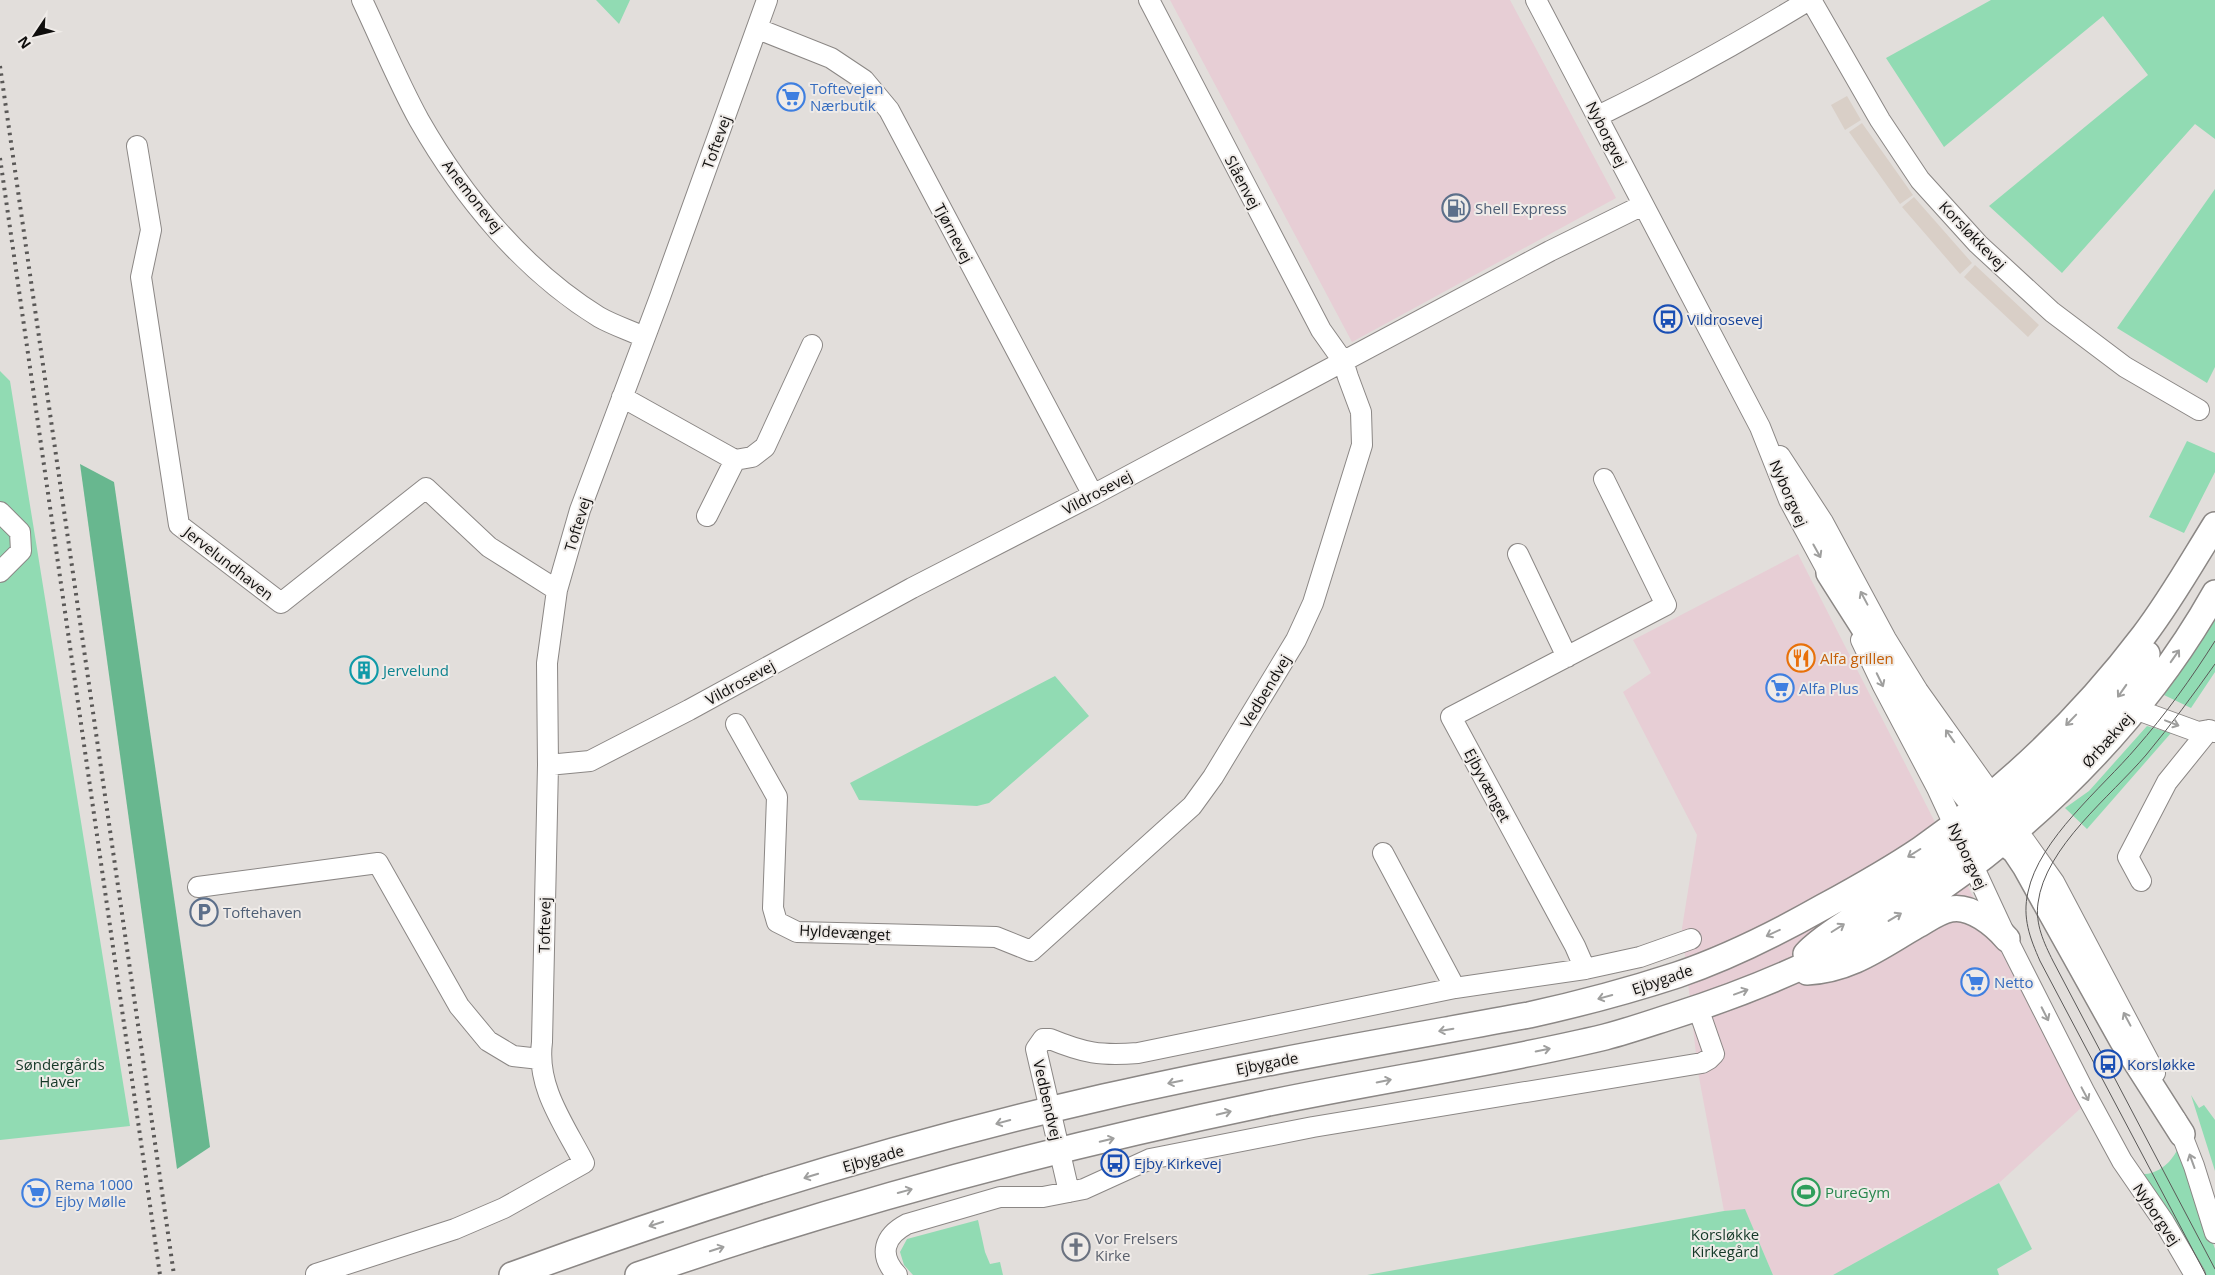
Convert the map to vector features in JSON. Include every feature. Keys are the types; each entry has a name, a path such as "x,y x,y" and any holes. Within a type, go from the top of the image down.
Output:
{"main road":[{"name":"Ørbækvej","path":"1963,845 1993,819 2072,719 2106,682 2145,634 2214,526"},
{"path":"1829,572 1894,675 1955,781 1993,819 2028,871 2122,1040 2182,1134"},
{"name":"Ørbækvej","path":"1993,819 2066,784 2135,709 2180,648 2215,593"},
{"name":"Ejbygade","path":"638,1275 858,1203 1059,1151 1265,1103 1482,1063 1608,1036 1698,1008 1790,972 1856,940 1923,900 1963,845 1993,819"},
{"name":"Ejbygade","path":"512,1275 618,1236 781,1185 1050,1110 1222,1072 1529,1015 1626,991 1688,971 1795,923 1862,886 1920,849 1963,845"},
{"path":"1790,972 1817,971 1843,967 1933,916 1952,908 1964,910 1986,919 2007,939"}],"street":[{"name":"Anemonevej","path":"362,0 419,119 461,185 479,208 506,239 551,282 600,318 644,336"},
{"name":"Toftevej","path":"316,1274 455,1229 504,1208 584,1163 546,1090 540,1059 543,1032 548,766 547,662 557,590 580,510 758,29 767,0"},
{"name":"Slåenvej","path":"1149,0 1321,330 1343,361"},
{"name":"Nyborgvej","path":"1536,0 1760,427 1823,522 1886,639 1993,819"},
{"name":"Korsløkkevej","path":"1598,116 1654,89 1810,0 1880,120 1920,180 1978,244 2052,312 2103,351 2125,367 2199,410"},
{"name":"Tjørnevej","path":"758,29 831,58 864,80 889,110 1093,495"},
{"name":"Jervelundhaven","path":"137,146 151,230 140,277 179,525 281,603 426,488 489,547 557,590"},
{"name":"Vildrosevej","path":"548,766 590,761 689,710 912,588 1093,495 1550,251 1643,205"},
{"path":"622,397 735,460 752,457 766,447 812,345"},
{"name":"Vedbendvej","path":"1031,951 1192,806 1213,777 1296,640 1313,603 1362,445 1361,412 1343,361"},
{"name":"Nyborgvej","path":"1760,427 1789,500 1829,572 1882,684 1929,772 2007,939 2122,1161 2164,1222 2195,1275"},
{"path":"707,516 735,460"},
{"name":"Ejbyvænget","path":"1584,969 1574,946 1452,717 1666,605 1604,479"},
{"path":"0,512 20,532 21,551 0,572"},
{"path":"1518,554 1567,657"},
{"path":"2135,709 2198,732 2212,731"},
{"name":"Hyldevænget","path":"736,724 776,797 773,908 777,922 797,932 996,937 1031,951"},
{"path":"2141,881 2128,857 2167,782 2212,731"},
{"path":"1383,853 1455,988"},
{"path":"198,887 378,863 459,1006 488,1041 513,1056 540,1059"},
{"name":"Ejbygade","path":"1036,1049 1043,1039 1050,1039 1091,1053 1108,1056 1138,1053 1455,988 1584,969 1640,957 1691,939"},
{"path":"893,1271 886,1247 890,1236 907,1224 1000,1197 1043,1197 1069,1192 1096,1185 1150,1159 1313,1128 1702,1063 1709,1060 1714,1054 1698,1008"},
{"name":"Vedbendvej","path":"1036,1049 1059,1151"},
{"path":"2182,1134 2215,1233"},
{"path":"1059,1151 1069,1192"}],"shaded area":[{"path":"1170,0 1510,0 1616,198 1352,342"},
{"path":"1847,96 1861,120 1845,130 1831,105"},
{"path":"1862,123 1913,195 1900,204 1849,132"},
{"path":"1914,197 1972,263 1960,274 1902,207"},
{"path":"1975,265 2039,325 2028,337 1964,277"},
{"path":"1798,554 2081,1108 1999,1183 1833,1275 1773,1275 1745,1210 1724,1211 1698,1072 1682,928 1697,835 1623,692 1651,673 1633,640"}],"green space":[{"path":"596,0 630,0 619,24"},
{"path":"1991,0 2215,0 2215,139 2195,124 2062,273 1989,206 2148,75 2103,16 1944,147 1886,58"},
{"path":"2215,189 2215,367 2207,383 2117,328"},
{"name":"Søndergårds Haver","path":"0,371 10,381 130,1126 0,1140"},
{"path":"2187,441 2215,453 2215,472 2184,533 2149,517"},
{"path":"80,464 114,482 210,1147 177,1169"},
{"path":"2215,620 2215,672 2191,708 2164,695"},
{"path":"1055,676 1089,716 989,803 977,806 859,800 850,783"},
{"path":"2147,726 2171,733 2087,829 2065,808 2089,791"},
{"path":"2191,1095 2199,1108 2204,1105 2215,1120 2215,1171"},
{"path":"2179,1146 2215,1249 2215,1275 2200,1275 2138,1174 2151,1173 2163,1167 2172,1158"},
{"path":"1999,1183 2032,1249 1997,1269 1999,1275 1833,1275"},
{"name":"Korsløkke Kirkegård","path":"1745,1209 1773,1275 1367,1275 1724,1211"},
{"path":"978,1220 985,1252 990,1264 1000,1262 1003,1275 913,1275 904,1265 900,1252 907,1239"}],"tram line":[{"path":"2206,1275 2040,961 2028,928 2026,901 2034,872 2058,834 2157,723 2215,641"},
{"path":"2215,664 2146,755 2066,842 2043,882 2037,911 2046,947 2215,1269"}],"railway":[{"path":"0,66 174,1275"},
{"path":"0,158 160,1275"}],"place":[{"name":"Toftevejen Nærbutik","path":"791,97"},
{"name":"Shell Express","path":"1456,208"},
{"name":"Vildrosevej","path":"1668,319"},
{"name":"Alfa grillen","path":"1801,658"},
{"name":"Jervelund","path":"364,670"},
{"name":"Alfa Plus","path":"1780,688"},
{"name":"Toftehaven","path":"204,912"},
{"name":"Netto","path":"1975,982"},
{"name":"Korsløkke","path":"2108,1064"},
{"name":"Ejby Kirkevej","path":"1115,1163"},
{"name":"PureGym","path":"1806,1192"},
{"name":"Rema 1000 Ejby Mølle","path":"36,1193"},
{"name":"Vor Frelsers Kirke","path":"1076,1247"}]}
